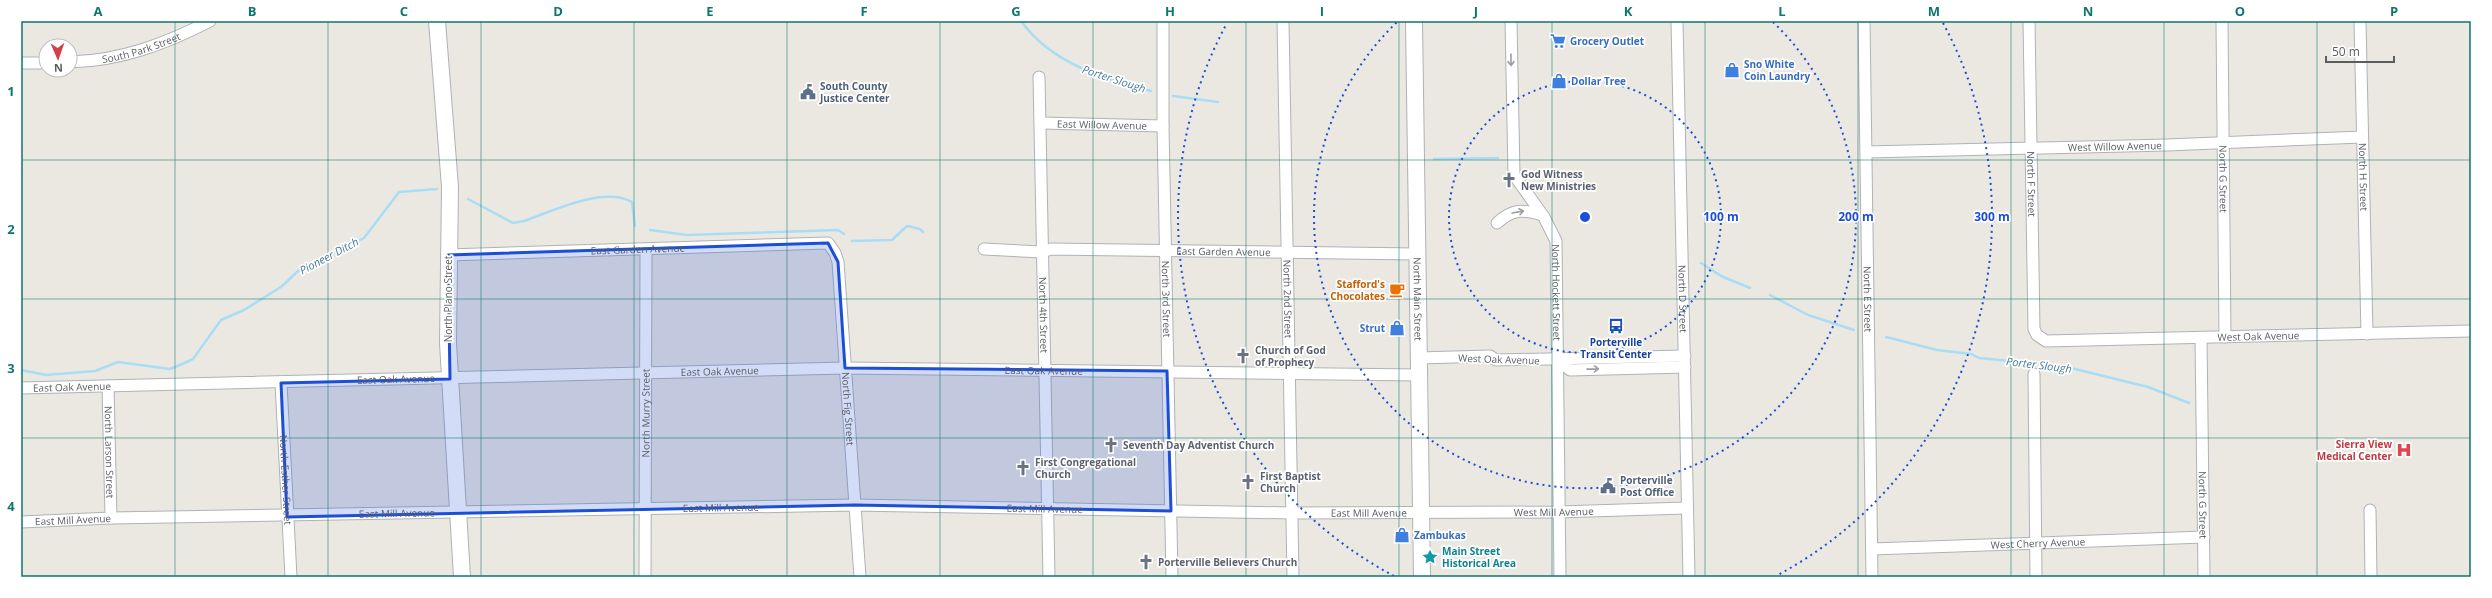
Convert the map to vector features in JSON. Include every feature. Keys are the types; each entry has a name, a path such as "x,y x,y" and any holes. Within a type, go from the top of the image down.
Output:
{"main road":[{"name":"North Plano Street","path":"437,21 450,180 447,317 462,577"},
{"name":"North Main Street","path":"1414,21 1416,254 1422,577"}],"street":[{"name":"South Park Street","path":"78,62 89,62 137,53 181,36 210,21"},
{"name":"North 3rd Street","path":"1163,21 1165,250 1172,577"},
{"name":"North 2nd Street","path":"1283,21 1288,252 1288,373 1293,577"},
{"name":"North Hockett Street","path":"1511,21 1514,175 1542,215 1556,241 1558,512 1560,577"},
{"name":"North D Street","path":"1676,21 1685,356 1686,508 1689,577"},
{"name":"North E Street","path":"1864,21 1872,577"},
{"name":"North F Street","path":"2029,21 2034,329 2037,335 2046,341"},
{"name":"North G Street","path":"2222,21 2225,142 2225,337"},
{"name":"North H Street","path":"2360,21 2367,334"},
{"path":"21,63 38,63"},
{"name":"North 4th Street","path":"1039,77 1049,577"},
{"name":"East Willow Avenue","path":"1041,122 1163,126"},
{"name":"West Willow Avenue","path":"1867,152 2362,137"},
{"path":"1497,223 1505,215 1518,210 1542,215"},
{"name":"East Garden Avenue","path":"448,255 828,243"},
{"name":"North Fig Street","path":"828,243 835,253 838,262 860,577"},
{"name":"North Murry Street","path":"645,577 646,249"},
{"name":"East Garden Avenue","path":"984,249 1042,252 1051,249 1416,254"},
{"name":"West Oak Avenue","path":"2046,341 2471,331"},
{"name":"North G Street","path":"2201,338 2204,577"},
{"name":"West Oak Avenue","path":"1418,358 1490,356 1496,360 1557,360 1685,356"},
{"path":"1557,360 1570,370 1685,367"},
{"name":"East Oak Avenue","path":"21,388 450,379 845,368 1046,372 1167,371 1418,375"},
{"path":"2034,374 2036,577"},
{"name":"North Esther Street","path":"281,383 291,577"},
{"name":"North Larson Street","path":"108,386 111,518"},
{"name":"East Mill Avenue","path":"21,522 111,518 287,517 645,508 855,505 1047,510 1421,513"},
{"name":"West Mill Avenue","path":"1421,513 1558,512 1686,508"},
{"path":"2370,510 2371,577"},
{"name":"West Cherry Avenue","path":"1872,549 2204,537"}],"highlighted area":[{"path":"828,243 838,262 845,368 1167,371 1171,511 855,505 287,517 281,383 450,379 448,255"}],"waterway":[{"name":"Porter Slough","path":"1021,21 1034,36 1063,59 1115,81 1151,91"},
{"name":"Porter Slough","path":"1173,96 1218,102"},
{"name":"Porter Slough","path":"1434,159 1498,158"},
{"name":"Pioneer Ditch","path":"21,370 46,375 95,371 118,362 170,369 182,364 193,359 221,320 244,310 281,287 298,271 364,238 399,192 437,189"},
{"path":"468,199 513,223 524,221 563,206 593,198 620,198 632,202 635,226"},
{"path":"852,241 892,240 907,226 920,229 923,232"},
{"path":"650,230 687,235 838,230 844,234"},
{"name":"Porter Slough","path":"1701,263 1721,276 1750,288"},
{"name":"Porter Slough","path":"1770,295 1808,315 1854,330"},
{"name":"Porter Slough","path":"1886,337 1937,350 1971,354 1979,358 2063,366 2148,387 2189,403"}],"place":[{"name":"Grocery Outlet","path":"1558,41"},
{"name":"Sno White Coin Laundry","path":"1732,70"},
{"name":"Dollar Tree","path":"1559,81"},
{"name":"South County Justice Center","path":"808,92"},
{"name":"God Witness New Ministries","path":"1509,180"},
{"name":"Stafford's Chocolates","path":"1397,290"},
{"name":"Porterville Transit Center","path":"1616,326"},
{"name":"Strut","path":"1397,328"},
{"name":"Church of God of Prophecy","path":"1243,356"},
{"name":"Seventh Day Adventist Church","path":"1111,445"},
{"name":"Sierra View Medical Center","path":"2404,450"},
{"name":"First Congregational Church","path":"1023,468"},
{"name":"First Baptist Church","path":"1248,482"},
{"name":"Porterville Post Office","path":"1608,486"},
{"name":"Zambukas","path":"1402,535"},
{"name":"Main Street Historical Area","path":"1430,557"},
{"name":"Porterville Believers Church","path":"1146,562"}]}
